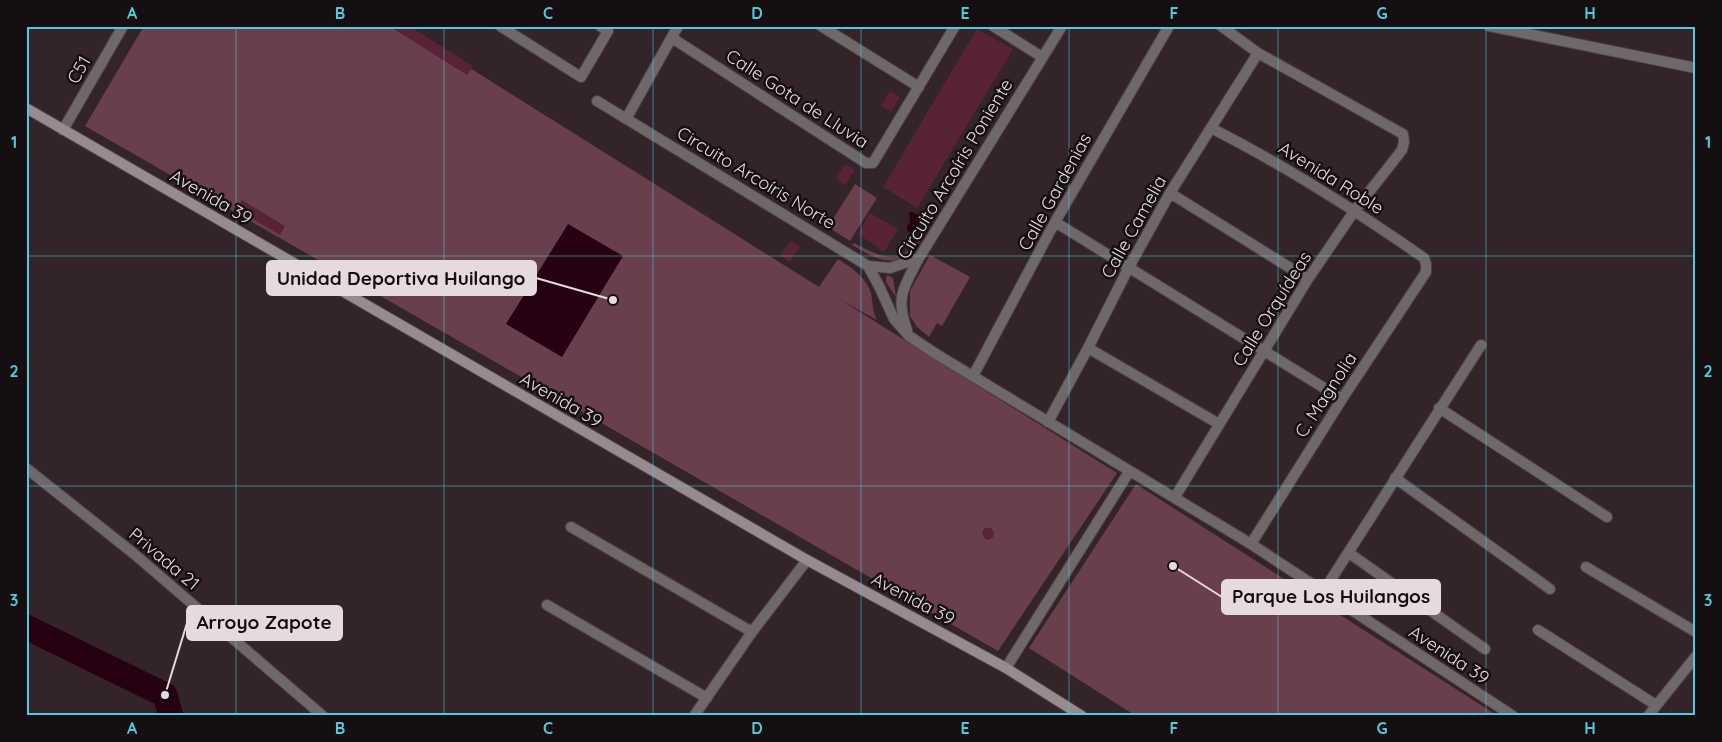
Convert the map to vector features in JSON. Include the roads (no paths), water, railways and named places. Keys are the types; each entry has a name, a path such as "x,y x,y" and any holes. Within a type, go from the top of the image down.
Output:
{"street":[{"path":"500,26 581,77 608,31 600,26"},
{"path":"626,119 678,26"},
{"path":"821,26 919,87"},
{"name":"Calle Gota de Lluvia","path":"672,38 866,163 873,163 955,26"},
{"path":"993,26 1042,57"},
{"name":"Circuito Arcoíris Poniente","path":"909,336 901,312 902,290 919,258 1062,26"},
{"name":"Calle Gardenias","path":"974,376 1055,222 1169,26"},
{"path":"1221,26 1258,53"},
{"path":"1488,26 1696,68"},
{"name":"C51","path":"63,130 119,28"},
{"name":"Calle Camelia","path":"1048,422 1170,193 1258,53"},
{"name":"Calle Orquídeas","path":"1175,498 1308,279 1355,210 1402,150 1404,142 1403,134 1258,53"},
{"name":"Circuito Arcoíris Norte","path":"597,101 868,266 890,268 919,258"},
{"name":"Avenida 39","path":"26,108 807,560 1006,668 1082,716"},
{"name":"Avenida Roble","path":"1211,128 1269,158 1355,210 1424,258 1426,264"},
{"path":"1170,193 1308,279"},
{"path":"1055,222 1342,399"},
{"name":"C. Magnolia","path":"1252,544 1342,399 1426,272 1426,264"},
{"name":"Circuito Arcoíris Norte","path":"868,266 880,286 894,319 909,336"},
{"name":"Avenida 39","path":"909,336 1129,472 1252,544 1513,716"},
{"path":"1323,592 1394,478 1481,346"},
{"path":"1088,348 1219,424"},
{"path":"1439,408 1607,517"},
{"name":"Privada 21","path":"26,468 133,553 323,716"},
{"path":"1006,668 1129,472"},
{"path":"1394,478 1550,589"},
{"path":"571,527 752,632"},
{"path":"1349,553 1485,649"},
{"path":"694,716 752,632 807,560"},
{"path":"1586,567 1696,632"},
{"path":"547,605 707,698"},
{"path":"1538,630 1656,706"},
{"path":"1648,716 1696,656"}],"waterway":[{"path":"26,627 165,695 171,716"}],"place":[{"name":"Unidad Deportiva Huilango","path":"613,300"},
{"name":"Parque Los Huilangos","path":"1173,566"},
{"name":"Arroyo Zapote","path":"165,695"}]}
